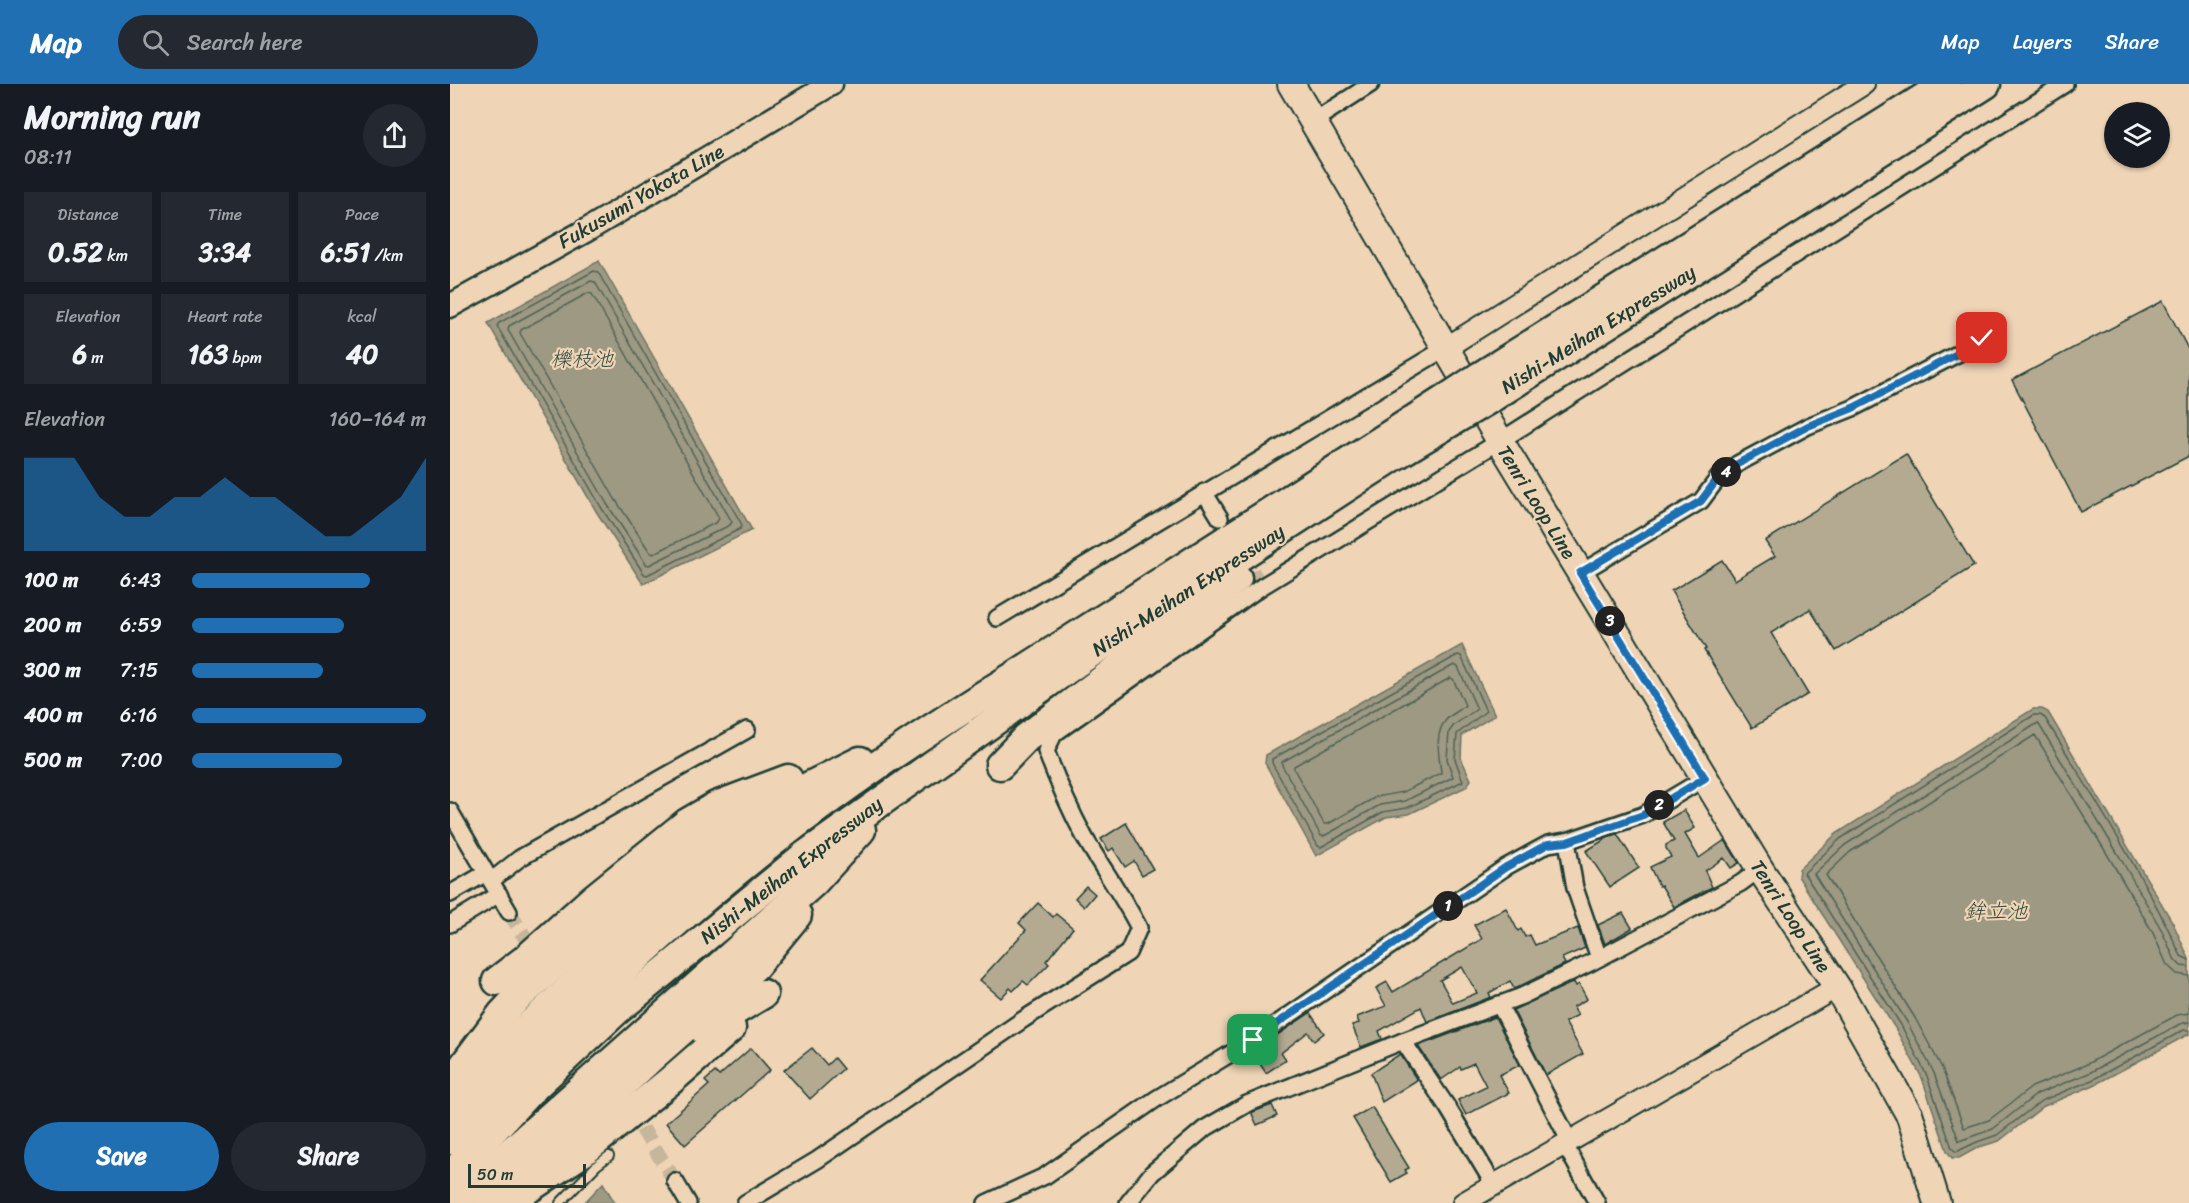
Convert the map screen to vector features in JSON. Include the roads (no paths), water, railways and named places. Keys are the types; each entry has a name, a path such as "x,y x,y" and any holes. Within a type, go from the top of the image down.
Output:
{"highway":[{"name":"Nishi-Meihan Expressway","path":"1485,388 1946,84"},
{"name":"Nishi-Meihan Expressway","path":"450,1140 515,1072 732,874 805,817 943,720 1986,84"},
{"name":"Nishi-Meihan Expressway","path":"450,1176 529,1092 616,1011 803,857 1083,658 1396,455 1458,404"},
{"path":"1000,765 1026,738 1265,557 1383,476 1396,455"},
{"path":"497,981 535,966 657,862 698,832 943,720"},
{"path":"450,1084 502,1014 517,998 609,916 707,837 943,720"},
{"path":"450,1098 526,1007 710,846 943,720"},
{"path":"450,1109 500,1052 697,872 749,832 943,720"},
{"path":"450,1123 518,1053 708,875 769,828 943,720"},
{"path":"453,1203 813,883 856,834 918,774"},
{"path":"450,1188 623,1019 918,774"},
{"path":"450,1196 630,1028 810,874 918,774"},
{"path":"479,1203 569,1134 652,1056 755,966 813,895 856,834"},
{"path":"467,1203 569,1118 813,895"},
{"path":"485,1203 576,1144 728,1015 763,994 730,1028 583,1152 507,1203"}],"main road":[{"name":"Fukusumi Yokota Line","path":"450,306 586,230 831,84"},
{"name":"Tenri Loop Line","path":"1291,84 1444,349 1760,869 1838,987 1910,1116 1937,1203"}],"street":[{"path":"1312,122 1371,84"},
{"path":"997,618 1444,349 1864,84"},
{"path":"745,1203 817,1160 1024,1019 1128,953 1139,928 1085,837 1061,789 1046,750 1054,734 1259,583 1500,441 2065,84"},
{"path":"1580,573 1701,501 1719,477 1739,463 1808,426 1853,408 1961,352 1982,338"},
{"path":"1204,492 1220,518"},
{"path":"450,924 520,858 747,730"},
{"path":"986,1203 1045,1176 1156,1099 1253,1040 1371,957 1506,867 1548,844 1567,842 1643,815 1705,778"},
{"path":"450,811 509,912"},
{"path":"1567,842 1575,888 1599,958"},
{"path":"1128,1203 1152,1173 1204,1128 1247,1104 1522,996 1741,883 1760,869"},
{"path":"450,894 492,883"},
{"path":"1464,1203 1838,987"},
{"path":"1499,1004 1597,1203"},
{"path":"1403,1041 1448,1108 1494,1185"},
{"path":"675,1181 688,1203"}],"lane":[{"path":"560,1203 597,1165 609,1156"}],"water":[{"name":"櫟枝池","path":"599,261 752,530 643,584 596,511 488,323"},
{"path":"1462,645 1495,715 1462,735 1461,758 1471,780 1466,787 1409,814 1386,817 1316,856 1265,763 1266,755"},
{"name":"鉾立池","path":"2033,709 2048,712 2173,923 2189,959 2189,1034 2094,1085 2044,1106 1999,1141 1979,1147 1959,1158 1952,1158 1947,1151 1922,1078 1895,1028 1798,876 1799,869 1836,834"},
{"path":"603,1183 615,1203 584,1203"}],"tunnel":[{"path":"1240,552 1257,580"},
{"path":"509,912 536,955"},
{"path":"630,1109 675,1181"}]}
